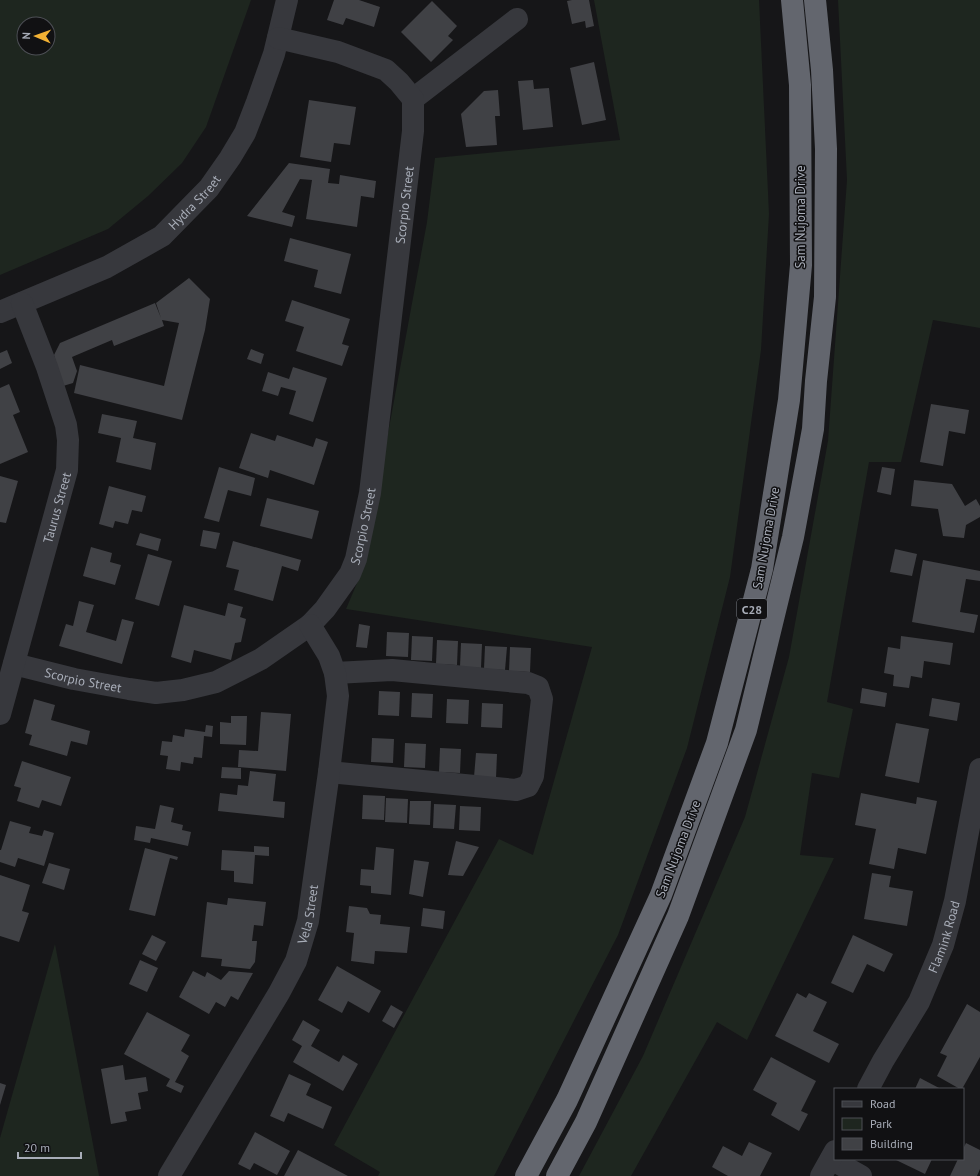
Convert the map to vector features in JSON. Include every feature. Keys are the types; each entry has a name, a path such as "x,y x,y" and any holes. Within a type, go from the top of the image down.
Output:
{"highway":[{"name":"Sam Nujoma Drive","path":"526,1176 567,1100 661,895 717,743 762,569 789,400 801,265 800,85 792,0"},
{"name":"Sam Nujoma Drive","path":"557,1176 586,1122 678,916 746,730 793,537 813,429 816,381 825,297 826,150 822,70 815,0"}],"street":[{"name":"Hydra Street","path":"0,312 107,266 162,236 209,188 245,133 278,38 287,0"},
{"path":"278,38 338,52 386,70 399,82 413,99 517,19"},
{"name":"Scorpio Street","path":"14,664 74,679 156,693 183,690 216,682 261,659 310,625 325,609 350,574 356,559 364,528 370,493 411,150 414,114 413,99"},
{"name":"Taurus Street","path":"0,714 67,470 68,440 62,410 22,303"},
{"name":"Vela Street","path":"169,1176 279,993 296,961 308,921 330,772 338,696 335,673 329,656 310,625"},
{"path":"330,772 516,790 528,786 533,776 542,699 538,687 528,683 392,670 335,673"},
{"name":"Flamink Road","path":"869,1088 919,1002 942,945 955,901 980,769"},
{"path":"829,1162 861,1176"}],"green space":[{"path":"0,0 251,0 206,127 182,163 148,196 108,229 0,275"},
{"path":"594,0 759,0 769,214 761,350 730,577 687,748 618,935 494,1176 378,1176 380,1172 334,1145 499,839 533,855 592,647 346,609 363,569 427,222 435,158 620,140"},
{"path":"838,0 980,0 980,328 933,320 901,462 869,462 827,702 853,709 839,778 812,773 800,855 834,858 747,1040 717,1022 631,1176 579,1176 643,1056 745,817 789,657 828,441 847,180"},
{"path":"55,944 99,1176 0,1176 0,1138"}],"building":[{"path":"334,0 359,0 380,7 374,27 346,18 343,25 327,20"},
{"path":"589,0 594,26 586,28 585,21 572,24 567,1"},
{"path":"432,1 457,26 448,36 453,40 431,62 401,32"},
{"path":"594,62 606,120 582,125 570,68"},
{"path":"533,80 534,89 549,88 553,127 523,130 518,81"},
{"path":"498,90 500,116 495,116 497,145 466,147 461,114 484,91"},
{"path":"309,100 356,107 350,145 334,143 331,162 300,157"},
{"path":"289,163 330,169 328,183 339,184 340,175 376,181 374,198 361,196 357,227 306,219 312,180 300,179 282,212 295,216 292,227 247,216"},
{"path":"290,238 351,254 341,294 314,287 318,270 284,261"},
{"path":"189,278 210,299 205,330 182,420 74,393 80,365 164,386 179,323 162,320 164,326 114,346 112,340 72,357 77,371 73,383 63,386 54,355 60,343 155,303 161,318 156,303"},
{"path":"292,300 350,319 342,344 349,346 342,366 296,351 304,327 285,321"},
{"path":"251,349 264,354 261,364 247,359"},
{"path":"7,350 12,363 0,369 0,353"},
{"path":"293,367 327,378 313,422 289,414 296,391 281,387 278,396 262,391 268,372 289,379"},
{"path":"9,384 20,412 13,415 28,452 0,464 0,388"},
{"path":"931,404 969,410 965,434 949,431 943,466 920,462"},
{"path":"102,414 137,421 133,438 156,443 151,470 116,462 121,438 98,433"},
{"path":"251,433 275,441 277,435 313,447 316,438 328,442 314,485 270,470 268,478 239,468"},
{"path":"219,467 255,478 251,496 228,490 219,522 204,518"},
{"path":"882,467 895,469 891,495 877,492"},
{"path":"0,476 18,481 6,523 0,522"},
{"path":"914,480 952,484 965,506 976,499 980,506 980,517 966,525 964,538 943,536 938,509 911,506"},
{"path":"109,486 146,496 142,512 132,510 128,524 115,521 113,528 99,524"},
{"path":"267,498 319,511 312,539 260,526"},
{"path":"203,530 220,533 216,549 200,546"},
{"path":"140,533 161,539 158,551 136,545"},
{"path":"233,541 301,560 298,571 282,566 273,601 234,590 239,570 226,567"},
{"path":"91,547 112,553 110,562 121,565 115,585 83,576"},
{"path":"895,549 917,554 912,576 890,572"},
{"path":"148,554 172,561 159,606 135,599"},
{"path":"923,560 980,571 980,581 966,579 960,612 978,615 974,633 912,622"},
{"path":"79,601 94,605 86,632 116,641 122,619 134,622 122,664 59,646 66,624 73,626"},
{"path":"228,603 243,607 240,617 246,619 241,642 235,643 231,660 194,650 191,663 171,657 184,605 225,616"},
{"path":"359,624 370,626 367,648 356,647"},
{"path":"387,632 409,633 408,657 386,656"},
{"path":"412,636 433,637 432,661 411,660"},
{"path":"901,636 953,643 950,665 924,661 922,678 911,676 909,688 893,686 894,675 884,673 888,647 900,649"},
{"path":"437,640 458,641 457,665 436,664"},
{"path":"461,643 482,644 481,668 460,667"},
{"path":"485,646 507,647 505,670 484,669"},
{"path":"510,647 531,648 530,672 509,671"},
{"path":"862,688 887,693 885,707 860,703"},
{"path":"379,691 400,692 399,716 378,715"},
{"path":"412,693 433,694 432,718 411,717"},
{"path":"932,698 960,703 957,721 929,716"},
{"path":"34,699 55,705 51,720 90,731 87,745 71,741 67,756 29,745 32,735 25,733"},
{"path":"447,699 469,700 468,724 446,723"},
{"path":"482,703 503,704 502,728 481,727"},
{"path":"261,712 291,714 286,771 238,767 239,750 258,751"},
{"path":"231,716 247,716 246,745 220,744 220,722 231,723"},
{"path":"896,723 929,729 919,783 885,776"},
{"path":"206,725 213,726 212,737 204,736 202,758 194,757 193,764 181,762 180,771 166,769 168,756 160,755 162,741 172,742 173,735 184,737 185,729 205,732"},
{"path":"372,738 394,739 393,763 371,762"},
{"path":"405,743 426,744 425,768 404,767"},
{"path":"440,748 461,749 460,773 439,772"},
{"path":"476,753 497,754 496,778 474,777"},
{"path":"22,761 71,777 61,806 42,800 39,808 17,801 21,788 14,786"},
{"path":"222,767 241,768 241,779 221,778"},
{"path":"250,771 276,774 273,801 285,802 284,818 218,811 220,793 237,795 238,785 248,786"},
{"path":"861,793 916,804 917,797 937,801 926,854 898,848 894,869 869,864 876,829 855,825"},
{"path":"363,795 385,796 384,820 362,819"},
{"path":"386,798 408,799 407,823 385,822"},
{"path":"410,801 431,801 430,825 409,824"},
{"path":"434,804 456,805 454,829 433,828"},
{"path":"160,805 174,808 171,822 183,825 182,830 191,832 188,846 151,838 150,843 134,840 136,826 155,829"},
{"path":"460,806 481,807 480,831 459,830"},
{"path":"10,821 31,827 29,833 42,836 44,830 54,833 44,866 18,858 15,867 0,862 0,850"},
{"path":"456,841 479,847 463,876 448,875"},
{"path":"254,846 269,847 269,856 255,855 253,884 234,882 234,871 221,870 222,850 254,852"},
{"path":"376,847 394,849 391,895 371,893 371,886 360,885 361,869 374,870"},
{"path":"145,848 178,857 177,860 170,858 155,916 129,910"},
{"path":"414,860 429,862 423,897 409,894"},
{"path":"49,863 70,869 64,890 42,883"},
{"path":"872,873 891,876 889,887 913,891 907,926 864,919"},
{"path":"0,875 30,885 22,911 29,913 19,942 0,936"},
{"path":"228,898 266,902 263,926 254,925 252,941 257,941 255,962 250,969 221,966 222,959 201,957 207,902 227,905"},
{"path":"349,906 367,908 370,914 381,915 380,924 410,927 407,953 375,951 374,964 351,961 354,933 346,932"},
{"path":"423,908 445,911 443,929 421,926"},
{"path":"152,935 166,942 156,961 142,954"},
{"path":"853,935 893,954 884,972 867,964 853,993 831,983"},
{"path":"140,960 158,968 147,992 129,984"},
{"path":"337,966 381,991 369,1013 348,1001 342,1013 318,1000"},
{"path":"193,971 205,977 207,972 221,980 229,971 253,973 238,1000 231,996 225,1007 216,1002 209,1014 179,997"},
{"path":"797,993 806,998 809,993 827,1002 813,1031 839,1044 829,1063 775,1036"},
{"path":"967,1004 980,1012 980,1057 963,1088 958,1088 937,1076 947,1056 940,1053"},
{"path":"391,1005 403,1012 394,1028 382,1021"},
{"path":"147,1012 190,1035 181,1051 189,1056 175,1082 184,1086 181,1093 166,1086 170,1079 124,1054"},
{"path":"303,1020 320,1030 311,1046 339,1062 343,1055 358,1064 343,1091 293,1062 302,1046 292,1040"},
{"path":"771,1057 816,1081 801,1111 808,1114 799,1131 771,1115 777,1103 753,1090"},
{"path":"123,1065 125,1080 146,1077 148,1091 138,1093 141,1109 125,1112 127,1121 111,1124 101,1069"},
{"path":"289,1074 311,1084 306,1095 332,1107 323,1129 288,1113 284,1122 270,1116"},
{"path":"920,1078 939,1088 915,1088"},
{"path":"0,1083 6,1085 0,1105"},
{"path":"255,1132 290,1151 277,1175 254,1163 250,1170 238,1164"},
{"path":"749,1142 772,1153 760,1176 728,1176 712,1167 723,1146 742,1156"},
{"path":"966,1143 980,1150 980,1169 977,1176 950,1176 958,1160 964,1160 964,1147"},
{"path":"298,1150 348,1176 284,1176"},
{"path":"896,1160 932,1160 925,1174"}]}
